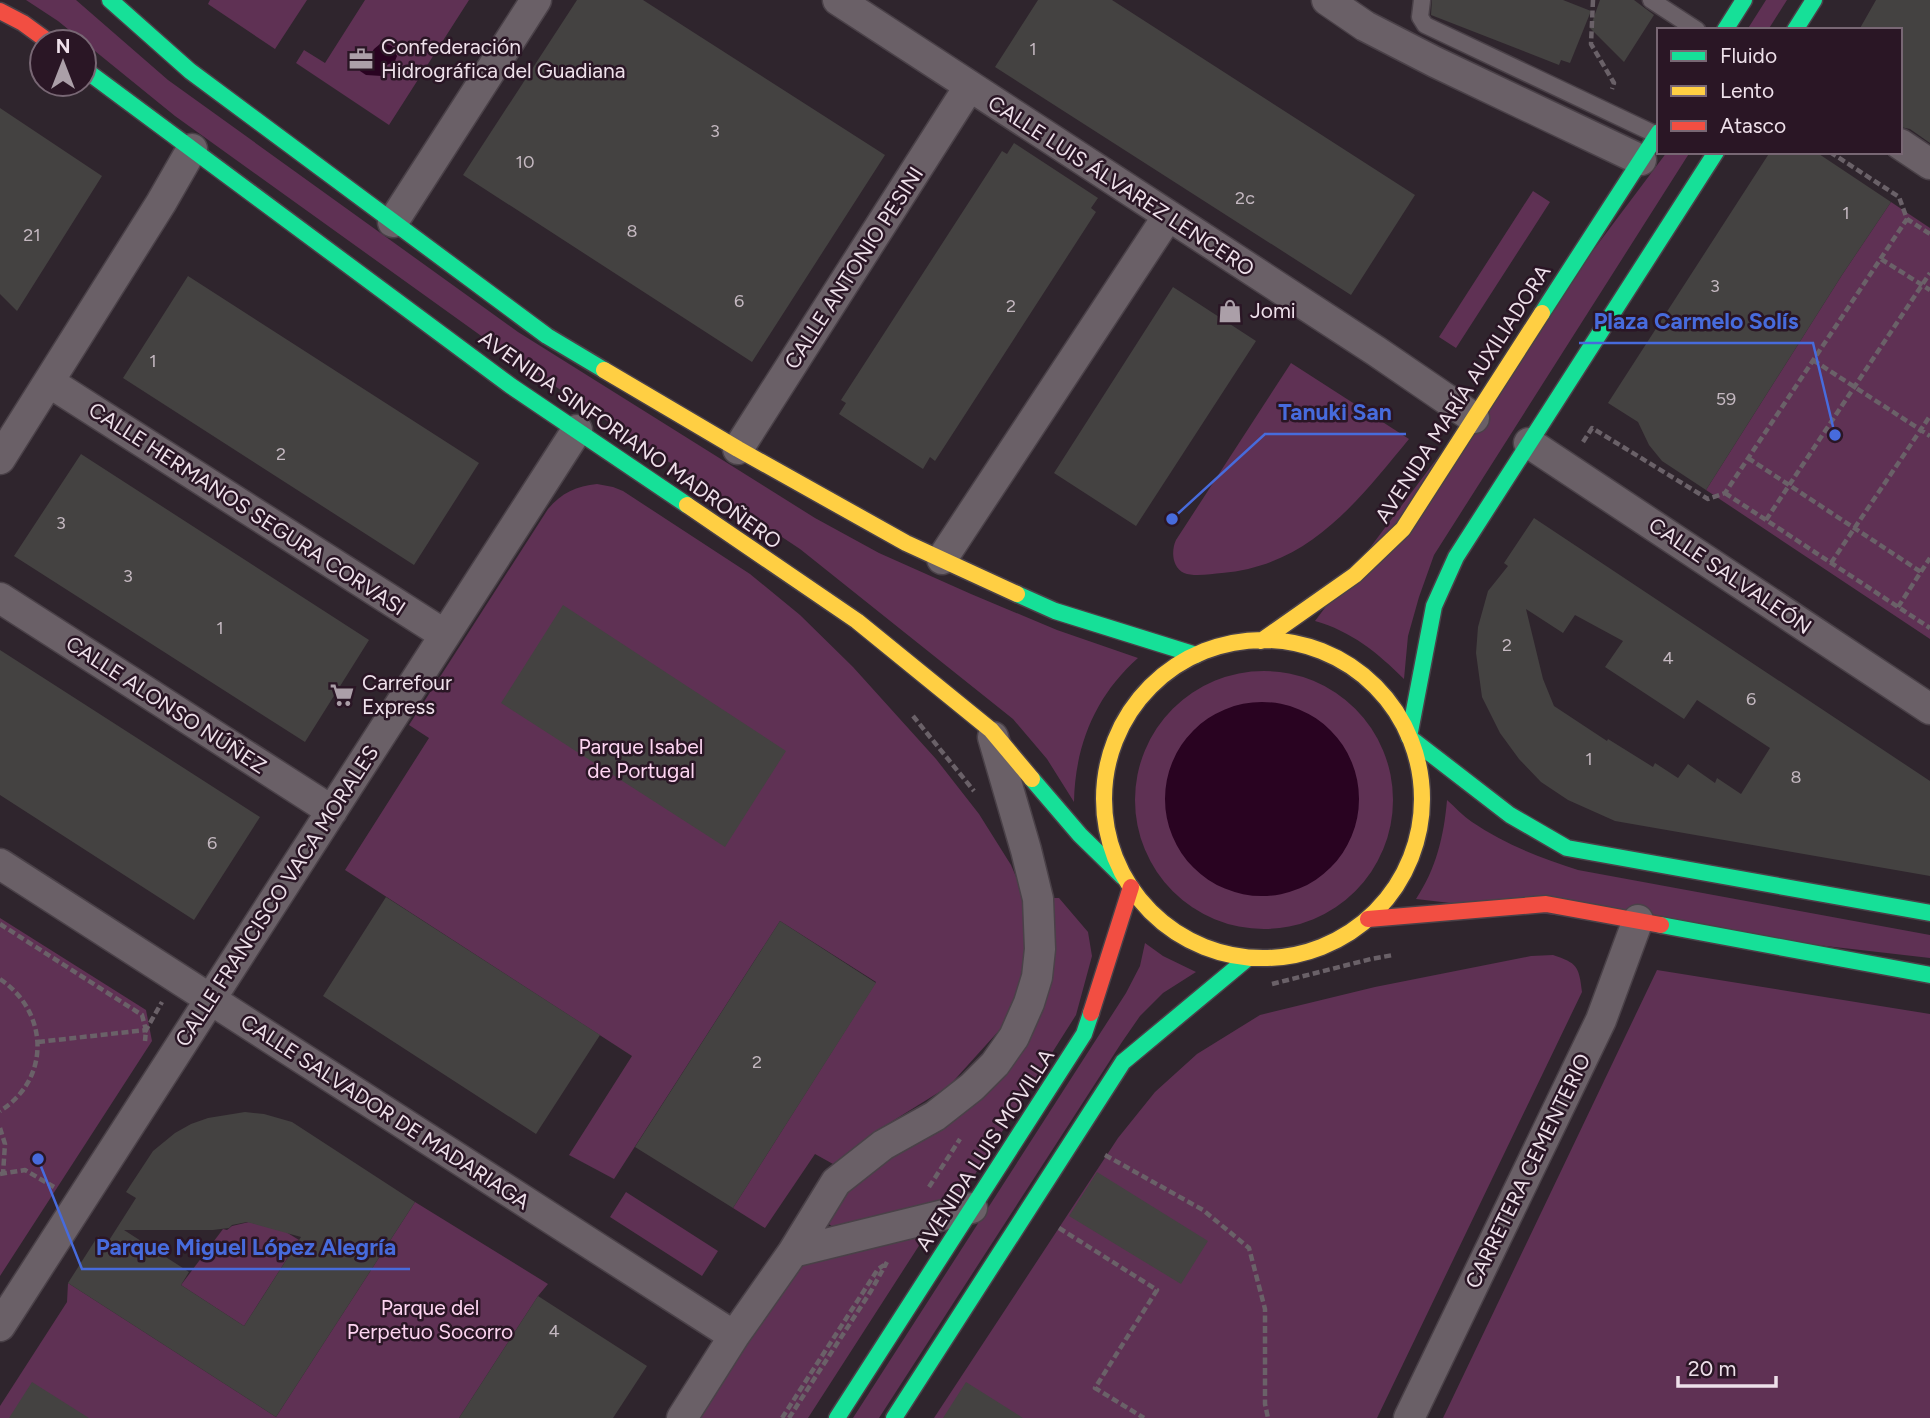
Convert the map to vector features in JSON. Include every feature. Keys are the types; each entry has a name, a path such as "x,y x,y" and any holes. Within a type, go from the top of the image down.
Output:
{"main road":[{"name":"AVENIDA SINFORIANO MADROÑERO","path":"110,0 190,71 547,336 738,449 906,543 1055,611 1196,655"},
{"path":"1726,28 1744,0"},
{"path":"1796,28 1814,0"},
{"path":"0,11 30,28"},
{"name":"AVENIDA SINFORIANO MADROÑERO","path":"98,79 501,379 857,621 991,730 1080,835 1127,882"},
{"name":"AVENIDA MARÍA AUXILIADORA","path":"1261,641 1355,575 1403,529 1652,142"},
{"path":"1409,737 1434,606 1456,557 1715,154"},
{"path":"1261,641 1301,645 1327,654 1350,666 1371,683 1404,725 1421,776 1423,803 1420,829 1401,879 1386,901 1368,919 1324,946 1300,954 1248,958 1199,944 1176,933 1155,917 1127,882 1106,828 1103,803 1105,777 1120,728 1134,705 1152,685 1173,668 1196,655 1222,646 1261,641"},
{"path":"1409,737 1510,815 1567,848 1930,913"},
{"name":"AVENIDA LUIS MOVILLA","path":"837,1418 1084,1034 1127,882"},
{"path":"1368,919 1546,904 1930,975"},
{"path":"894,1418 1123,1062 1248,958"}],"street":[{"path":"393,222 536,0"},
{"name":"CALLE LUIS ÁLVAREZ LENCERO","path":"838,0 1376,351 1474,418"},
{"path":"1327,0 1365,26 1435,62 1652,142"},
{"name":"CALLE ANTONIO PESINI","path":"738,449 970,87"},
{"path":"1902,145 1930,164"},
{"path":"0,459 192,149"},
{"path":"942,559 1168,216"},
{"name":"CALLE HERMANOS SEGURA CORVASI","path":"49,382 445,635"},
{"name":"CALLE FRANCISCO VACA MORALES","path":"0,1326 577,430"},
{"name":"CALLE SALVALEÓN","path":"1529,443 1930,709"},
{"name":"CALLE ALONSO NÚÑEZ","path":"0,598 331,811"},
{"path":"682,1418 734,1336 793,1252 836,1182 883,1145 935,1116 972,1087 995,1064 1014,1037 1037,977 1040,949 1038,899 991,730"},
{"name":"CALLE SALVADOR DE MADARIAGA","path":"0,864 734,1336"},
{"name":"CARRETERA CEMENTERIO","path":"1409,1418 1601,1020 1637,920"},
{"path":"793,1252 972,1208"}],"lane":[{"path":"1422,0 1420,17 1426,25 1603,110 1652,142"},
{"path":"1651,0 1694,28"}],"path":[{"path":"1594,0 1591,44 1614,83 1603,110"},
{"path":"1833,154 1899,197 1907,219 1930,233"},
{"path":"1565,467 1592,428 1708,499 1725,493 1907,219"},
{"path":"1881,258 1930,290"},
{"path":"1766,520 1930,273"},
{"path":"1813,360 1930,436"},
{"path":"1831,563 1930,416"},
{"path":"1748,458 1921,572"},
{"path":"1725,493 1930,628"},
{"path":"1898,607 1930,558"},
{"path":"906,707 976,793"},
{"path":"0,924 142,1015 146,1030 145,1045"},
{"path":"1265,985 1396,955"},
{"path":"0,979 21,997 34,1020 38,1042 34,1070 22,1092 0,1111"},
{"path":"38,1042 146,1030"},
{"path":"0,1128 5,1144 1,1174 25,1170 79,1204"},
{"path":"1074,1138 1203,1210 1249,1248 1265,1309 1265,1404 1268,1418"},
{"path":"47,1197 61,1176"},
{"path":"1028,1209 1157,1290 1095,1388 1144,1418"}],"green space":[{"path":"26,0 76,0 168,80 518,332 815,518 879,553 971,594 1057,630 1138,658 1110,689 1090,723 1078,761 1074,802 1047,759 1013,719 800,549 505,353 175,116 98,53 98,28 67,28"},
{"path":"210,0 307,0 275,49 208,4"},
{"name":"Confederación Hidrográfica del Guadiana","path":"365,0 469,0 389,125 296,63 304,50 325,63"},
{"path":"1766,0 1787,0 1769,28 1748,28"},
{"path":"1665,154 1689,154 1434,555 1408,636 1404,679 1363,644 1315,621"},
{"path":"1533,191 1550,202 1456,348 1439,337"},
{"path":"1891,202 1930,228 1930,639 1706,490"},
{"path":"1291,363 1409,439 1350,507 1306,544 1281,558 1253,568 1222,573 1184,573 1177,567 1174,558 1176,540"},
{"name":"Parque Isabel de Portugal","path":"597,484 623,491 750,574 800,615 853,667 936,759 979,814 1011,865 1020,886 1025,909 1027,943 1023,976 1004,1025 949,1086 875,1132 833,1164 815,1154 765,1228 733,1208 876,982 780,921 614,1179 569,1155 632,1056 345,870 429,738 409,725 548,509 570,491"},
{"path":"1251,671 1277,671 1301,676 1325,686 1346,700 1364,718 1378,739 1388,763 1393,800 1391,825 1378,861 1364,882 1346,900 1325,914 1301,924 1277,929 1251,929 1227,924 1203,914 1182,900 1164,882 1150,861 1140,837 1135,813 1135,787 1140,763 1150,739 1164,718 1182,700 1203,686 1227,676"},
{"path":"1447,800 1469,820 1510,844 1578,870 1930,935 1930,958 1416,899 1438,852"},
{"path":"1054,898 1059,898 1088,932 1092,956 1076,1015 960,1198 833,1227 826,1222 845,1190 980,1092"},
{"path":"0,918 146,1010 152,1041 0,1276"},
{"path":"1145,943 1163,956 1196,972 1163,993 1140,1016 879,1418 853,1418 1126,993 1140,966"},
{"path":"1553,955 1572,963 1580,976 1582,992 1377,1418 934,1418 1118,1138 1155,1092 1197,1054 1260,1015 1375,987 1531,956"},
{"path":"1657,970 1930,1014 1930,1418 1443,1418"},
{"path":"626,1192 718,1251 702,1276 610,1217"},
{"name":"Parque del Perpetuo Socorro","path":"415,1202 548,1284 459,1418 0,1418 0,1406 67,1302 68,1283 276,1417"},
{"path":"249,1222 286,1232 299,1240 244,1326 181,1285 223,1229"},
{"path":"922,1232 922,1241 808,1418 699,1418 799,1265"}],"shaded area":[{"path":"380,44 392,46 397,56 395,61 387,65 387,71 382,76 366,75 360,71 360,62 369,57"},
{"path":"1262,702 1299,709 1331,730 1352,762 1359,799 1352,836 1331,868 1299,889 1262,896 1225,889 1193,868 1172,836 1165,799 1172,762 1193,730 1225,709"}],"building":[{"path":"577,0 643,0 885,155 752,362 463,175"},
{"path":"1038,0 1112,0 1415,195 1351,295 995,67"},
{"path":"1432,0 1563,0 1591,11 1570,63 1561,60 1559,65 1431,15"},
{"path":"1600,0 1634,0 1654,15 1624,62 1590,28"},
{"path":"1876,0 1930,0 1930,143 1910,129 1902,127 1902,28 1860,28"},
{"path":"0,108 102,176 17,311 0,294"},
{"path":"1014,143 1098,198 1091,208 1096,212 935,461 930,457 923,469 839,414 846,403 841,400 1002,151 1007,154"},
{"path":"1769,154 1819,154 1891,202 1706,490 1662,461 1649,445 1638,422 1608,403"},
{"path":"188,276 479,463 414,565 123,378"},
{"path":"1173,287 1256,341 1136,526 1054,473"},
{"path":"81,454 369,640 305,742 14,556"},
{"path":"1534,518 1930,781 1930,876 1615,821 1568,800 1541,782 1519,759 1500,733 1482,697 1476,653 1478,627 1488,591 1508,566 1504,563","holes":["1526,609 1563,633 1575,615 1623,641 1605,667 1684,719 1697,700 1770,748 1741,794 1717,778 1715,783 1688,764 1678,778 1655,763 1653,767 1554,706 1543,679"]},
{"path":"563,605 786,751 725,847 501,703"},
{"path":"0,650 260,817 194,920 0,795"},
{"path":"386,897 600,1035 536,1134 323,996"},
{"path":"780,921 876,983 733,1208 635,1147"},
{"path":"245,1112 292,1122 415,1202 276,1417 68,1283 98,1236 108,1242 136,1198 126,1192 153,1151 175,1133 208,1118","holes":["247,1222 301,1237 244,1326 181,1285 189,1272 124,1230 213,1230"]},
{"path":"1097,1172 1208,1241 1181,1284 1069,1216"},
{"path":"538,1296 647,1366 613,1418 459,1418"},
{"path":"32,1382 89,1418 9,1418"},
{"path":"966,1382 1023,1418 943,1418"}],"traffic: fast":[{"path":"110,0 190,71 547,336 604,370"},
{"path":"1726,28 1744,0"},
{"path":"1796,28 1814,0"},
{"path":"98,79 511,386 687,505"},
{"path":"1542,313 1657,135"},
{"path":"1409,737 1434,606 1456,557 1715,154"},
{"path":"1017,594 1055,611 1196,655"},
{"path":"1409,737 1510,815 1567,848 1930,913"},
{"path":"1032,779 1080,835 1123,877"},
{"path":"1661,925 1930,975"},
{"path":"894,1418 1123,1062 1248,958"},
{"path":"837,1418 1084,1034 1091,1013"}],"traffic: slow":[{"path":"1261,641 1355,575 1403,529 1542,313"},
{"path":"604,370 906,543 1017,594"},
{"path":"687,505 857,621 991,730 1032,779"},
{"path":"1263,640 1294,643 1324,652 1364,676 1386,698 1410,738 1419,768 1422,799 1419,830 1410,860 1386,900 1364,922 1324,946 1294,955 1263,958 1232,955 1202,946 1162,922 1140,900 1116,860 1107,830 1104,799 1107,768 1116,738 1140,698 1162,676 1202,652 1232,643 1263,640"}],"traffic: jam":[{"path":"0,11 30,28"},
{"path":"1091,1013 1131,887"},
{"path":"1368,919 1546,904 1661,925"}],"place":[{"name":"Confederación Hidrográfica del Guadiana","path":"361,59"},
{"name":"Jomi","path":"1230,311"},
{"name":"Plaza Carmelo Solís","path":"1835,435"},
{"name":"Tanuki San","path":"1172,519"},
{"name":"Carrefour Express","path":"342,695"},
{"name":"Parque Miguel López Alegría","path":"38,1159"}]}
